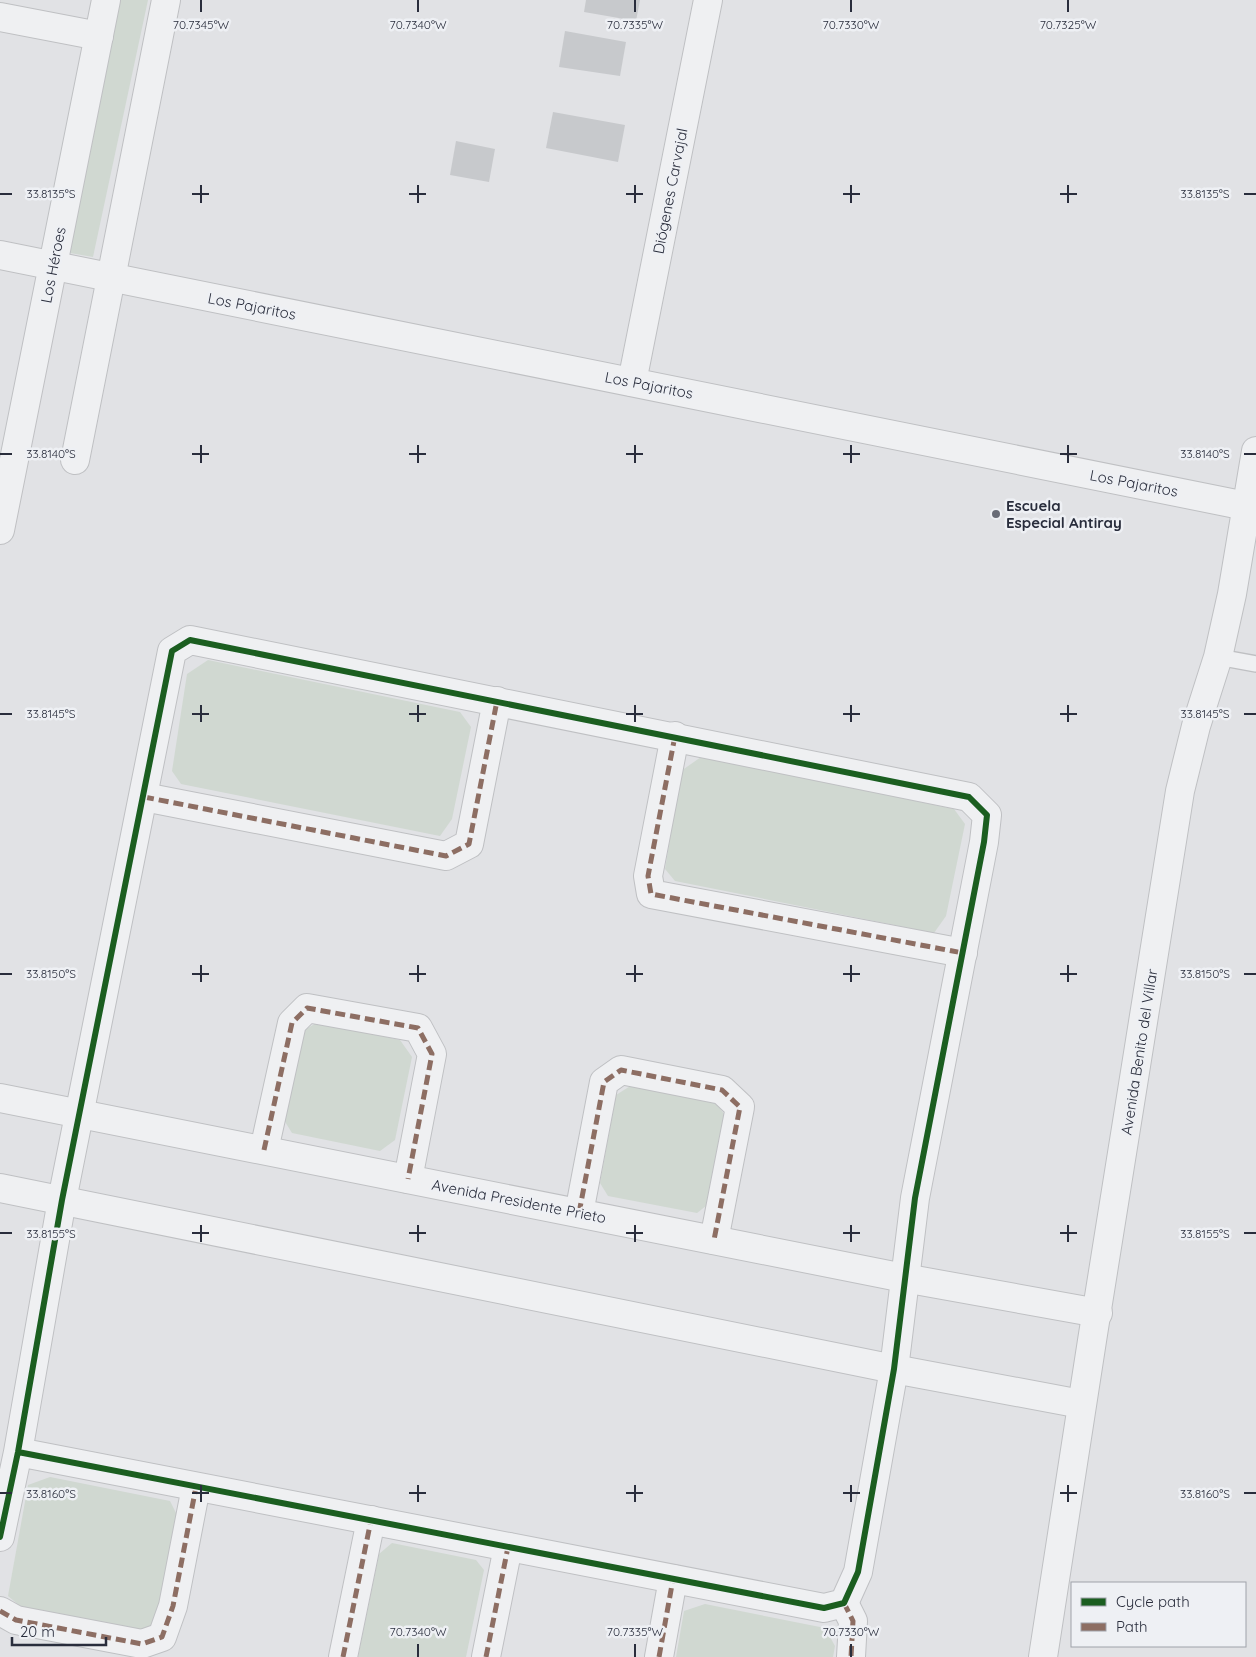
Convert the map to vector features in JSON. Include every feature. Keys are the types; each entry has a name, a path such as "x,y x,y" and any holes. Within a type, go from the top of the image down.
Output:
{"street":[{"name":"Los Héroes","path":"0,530 106,0"},
{"path":"75,460 166,0"},
{"name":"Diógenes Carvajal","path":"632,382 708,0"},
{"path":"0,17 99,36"},
{"name":"Los Pajaritos","path":"0,255 1246,506"},
{"name":"Avenida Benito del Villar","path":"1043,1657 1081,1404 1098,1312 1180,791 1196,726 1218,657 1232,594 1256,451"},
{"path":"0,1537 18,1452 62,1200 172,651 190,640 675,736 969,797 987,814 984,842 915,1198 894,1369 858,1572 844,1602 824,1608 18,1452"},
{"path":"144,797 446,856 469,844 497,701"},
{"path":"675,736 648,876 651,894 962,953"},
{"path":"264,1150 292,1024 307,1008 418,1028 432,1054 408,1180"},
{"path":"578,1213 604,1082 621,1070 722,1090 740,1107 714,1240"},
{"name":"Avenida Presidente Prieto","path":"0,1098 904,1278 1098,1312"},
{"path":"0,1188 894,1369 1081,1404"},
{"path":"0,1611 16,1620 142,1644 162,1637 173,1606 196,1487"},
{"path":"343,1657 371,1520"},
{"path":"486,1657 508,1548"},
{"path":"659,1657 673,1579"},
{"path":"844,1602 853,1621 851,1657"}],"lane":[{"path":"1218,657 1256,664"}],"shaded area":[{"path":"119,0 148,0 93,257 70,253"},
{"path":"208,660 460,712 471,727 452,819 440,836 181,784 172,771 187,674"},
{"path":"701,757 954,809 965,824 946,916 934,933 675,881 665,869 681,771"},
{"path":"318,1022 400,1040 412,1057 395,1140 380,1151 292,1133 284,1120 301,1032"},
{"path":"632,1085 714,1100 727,1118 711,1202 697,1213 608,1196 600,1183 616,1095"},
{"path":"50,1477 170,1501 179,1519 157,1622 144,1633 20,1606 8,1596 28,1485"},
{"path":"392,1543 476,1560 484,1570 466,1657 358,1657 379,1554"},
{"path":"705,1604 825,1628 835,1646 833,1657 676,1657 684,1611"}],"building":[{"path":"586,0 640,0 636,21 584,12"},
{"path":"565,31 626,42 620,76 559,67"},
{"path":"553,112 625,125 618,162 546,148"},
{"path":"456,141 495,149 489,182 450,175"}],"marked path":[{"path":"144,797 446,856 469,844 497,701"},
{"path":"675,736 648,876 651,894 963,953"},
{"path":"264,1150 292,1023 307,1008 418,1028 432,1054 408,1179"},
{"path":"579,1213 604,1082 621,1070 722,1090 740,1107 714,1240"},
{"path":"0,1611 16,1620 142,1644 162,1637 173,1606 196,1487"},
{"path":"343,1657 371,1520"},
{"path":"486,1657 508,1547"},
{"path":"659,1657 673,1579"},
{"path":"844,1603 853,1621 851,1657"}],"cycle path":[{"path":"0,1537 18,1452 62,1200 172,651 190,640 969,797 987,815 984,842 915,1198 894,1369 858,1572 844,1603 824,1608 18,1452"}],"place":[{"name":"Escuela Especial Antiray","path":"996,514"}]}
